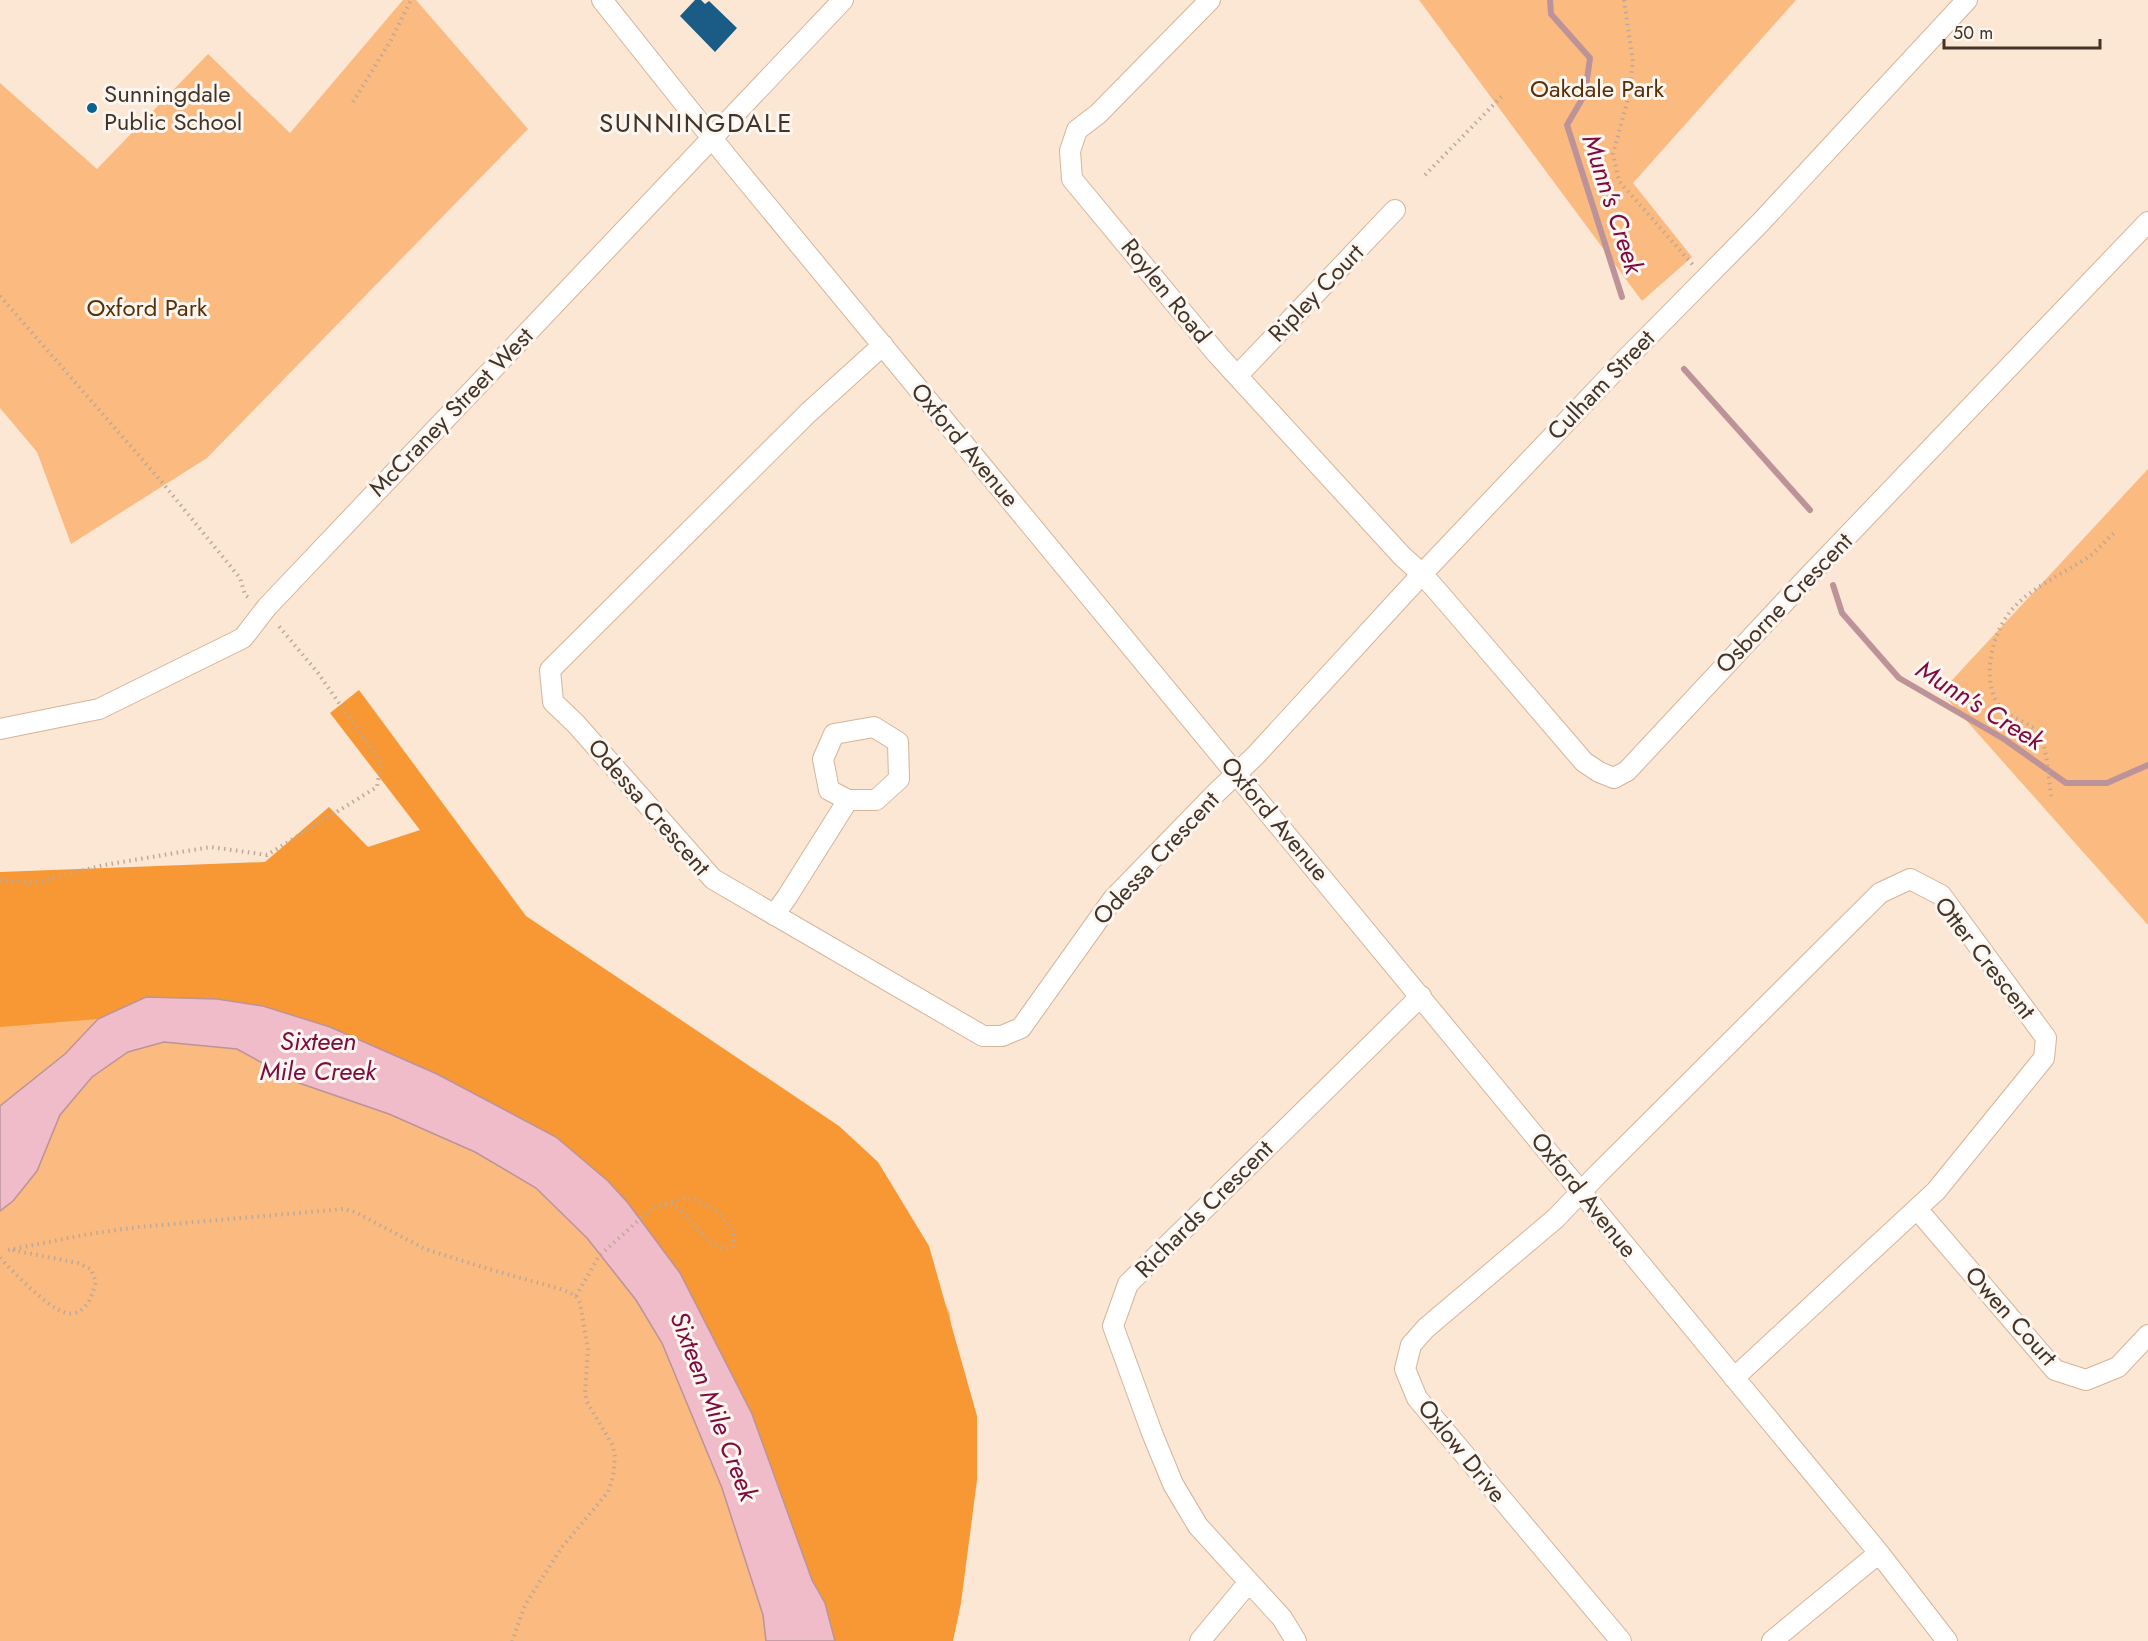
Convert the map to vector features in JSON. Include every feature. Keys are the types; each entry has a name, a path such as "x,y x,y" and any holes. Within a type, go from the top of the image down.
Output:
{"street":[{"name":"Oxford Avenue","path":"602,0 711,138 1879,1553 1946,1641"},
{"name":"McCraney Street West","path":"0,729 99,709 243,638 267,607 843,0"},
{"name":"Roylen Road","path":"1210,0 1098,114 1077,130 1070,151 1072,179 1236,376 1402,556 1422,574"},
{"name":"Culham Street","path":"1237,773 1624,361 1761,222 1967,0"},
{"name":"Ripley Court","path":"1236,376 1395,210"},
{"name":"Osborne Crescent","path":"1422,574 1584,762 1614,778 1627,771 1806,579 2148,222"},
{"name":"Odessa Crescent","path":"883,345 808,413 550,670 553,702 576,724 712,879 983,1036 1002,1036 1021,1028 1113,899 1237,773"},
{"path":"874,727 898,742 899,778 876,800 848,800 829,790 823,759 834,734 874,727"},
{"path":"774,915 788,897 848,800"},
{"name":"Otter Crescent","path":"1582,1193 1598,1174 1880,893 1910,879 1941,895 2046,1038 2044,1058 1936,1191 1734,1378"},
{"name":"Richards Crescent","path":"1296,1641 1282,1617 1198,1526 1173,1484 1113,1326 1128,1284 1421,996"},
{"name":"Oxlow Drive","path":"1582,1193 1556,1218 1426,1328 1411,1345 1405,1369 1417,1398 1621,1641"},
{"name":"Owen Court","path":"1917,1209 2055,1370 2086,1380 2118,1367 2148,1335"},
{"path":"1772,1641 1879,1553"},
{"path":"1200,1641 1250,1582"}],"path":[{"path":"353,102 391,40 411,0"},
{"path":"1624,0 1633,62 1627,102 1613,154 1619,181 1705,279"},
{"path":"1425,176 1504,93"},
{"path":"0,296 175,498 240,578 245,595 267,607 318,673 381,763 377,787 267,855 211,847 104,865 32,883 0,880"},
{"path":"2051,796 2043,743 2037,730 2002,708 1993,695 1989,674 1993,647 2005,617 2025,596 2089,556 2114,533"},
{"path":"576,1296 599,1256 651,1210 663,1204 682,1198 695,1199 717,1211 733,1230 734,1245 724,1249 716,1245 699,1232 677,1208 663,1204"},
{"path":"0,1258 28,1286 55,1307 67,1314 75,1313 87,1305 91,1298 96,1282 91,1269 78,1263 8,1250 138,1227 344,1209 355,1212 425,1249 564,1290 576,1296 580,1303 588,1349 585,1393 587,1402 613,1446 615,1457 613,1477 608,1492 562,1547 525,1605 512,1641"}],"green space":[{"name":"Oxford Park","path":"403,0 416,0 528,129 207,458 71,544 37,452 0,408 0,83 97,169 208,54 290,133"},
{"name":"Oakdale Park","path":"1419,0 1796,0 1633,183 1692,257 1642,301"},
{"path":"2148,469 2148,925 1941,692"},
{"path":"0,910 874,1178 950,1313 961,1486 940,1641 0,1641"}],"shaded area":[{"path":"359,690 526,916 839,1126 878,1162 929,1246 977,1416 977,1480 961,1603 953,1641 835,1641 825,1603 812,1580 752,1414 680,1273 628,1203 608,1181 556,1138 437,1074 330,1027 263,1006 217,999 146,997 98,1019 0,1027 0,872 265,862 329,807 368,847 420,830 330,713"}],"water":[{"name":"Sixteen Mile Creek","path":"146,997 217,999 263,1006 330,1027 437,1074 556,1137 608,1181 628,1203 680,1273 752,1414 812,1580 825,1603 835,1641 766,1641 763,1615 722,1488 662,1343 636,1300 587,1238 536,1188 475,1152 389,1114 299,1083 237,1049 164,1042 128,1052 92,1077 60,1115 37,1171 13,1201 0,1211 0,1106 65,1054 98,1019"}],"building":[{"path":"695,0 701,0 705,4 709,1 737,28 715,52 680,16"}],"waterway":[{"name":"Munn's Creek","path":"1550,0 1551,14 1590,58 1585,94 1567,125 1622,297"},
{"name":"Munn's Creek","path":"1684,369 1810,510"},
{"name":"Munn's Creek","path":"1833,585 1842,613 1899,678 2004,739 2066,783 2107,783 2148,765"}],"place":[{"name":"Sunningdale Public School","path":"92,108"}],"district":[{"name":"SUNNINGDALE","path":"696,123"}]}
